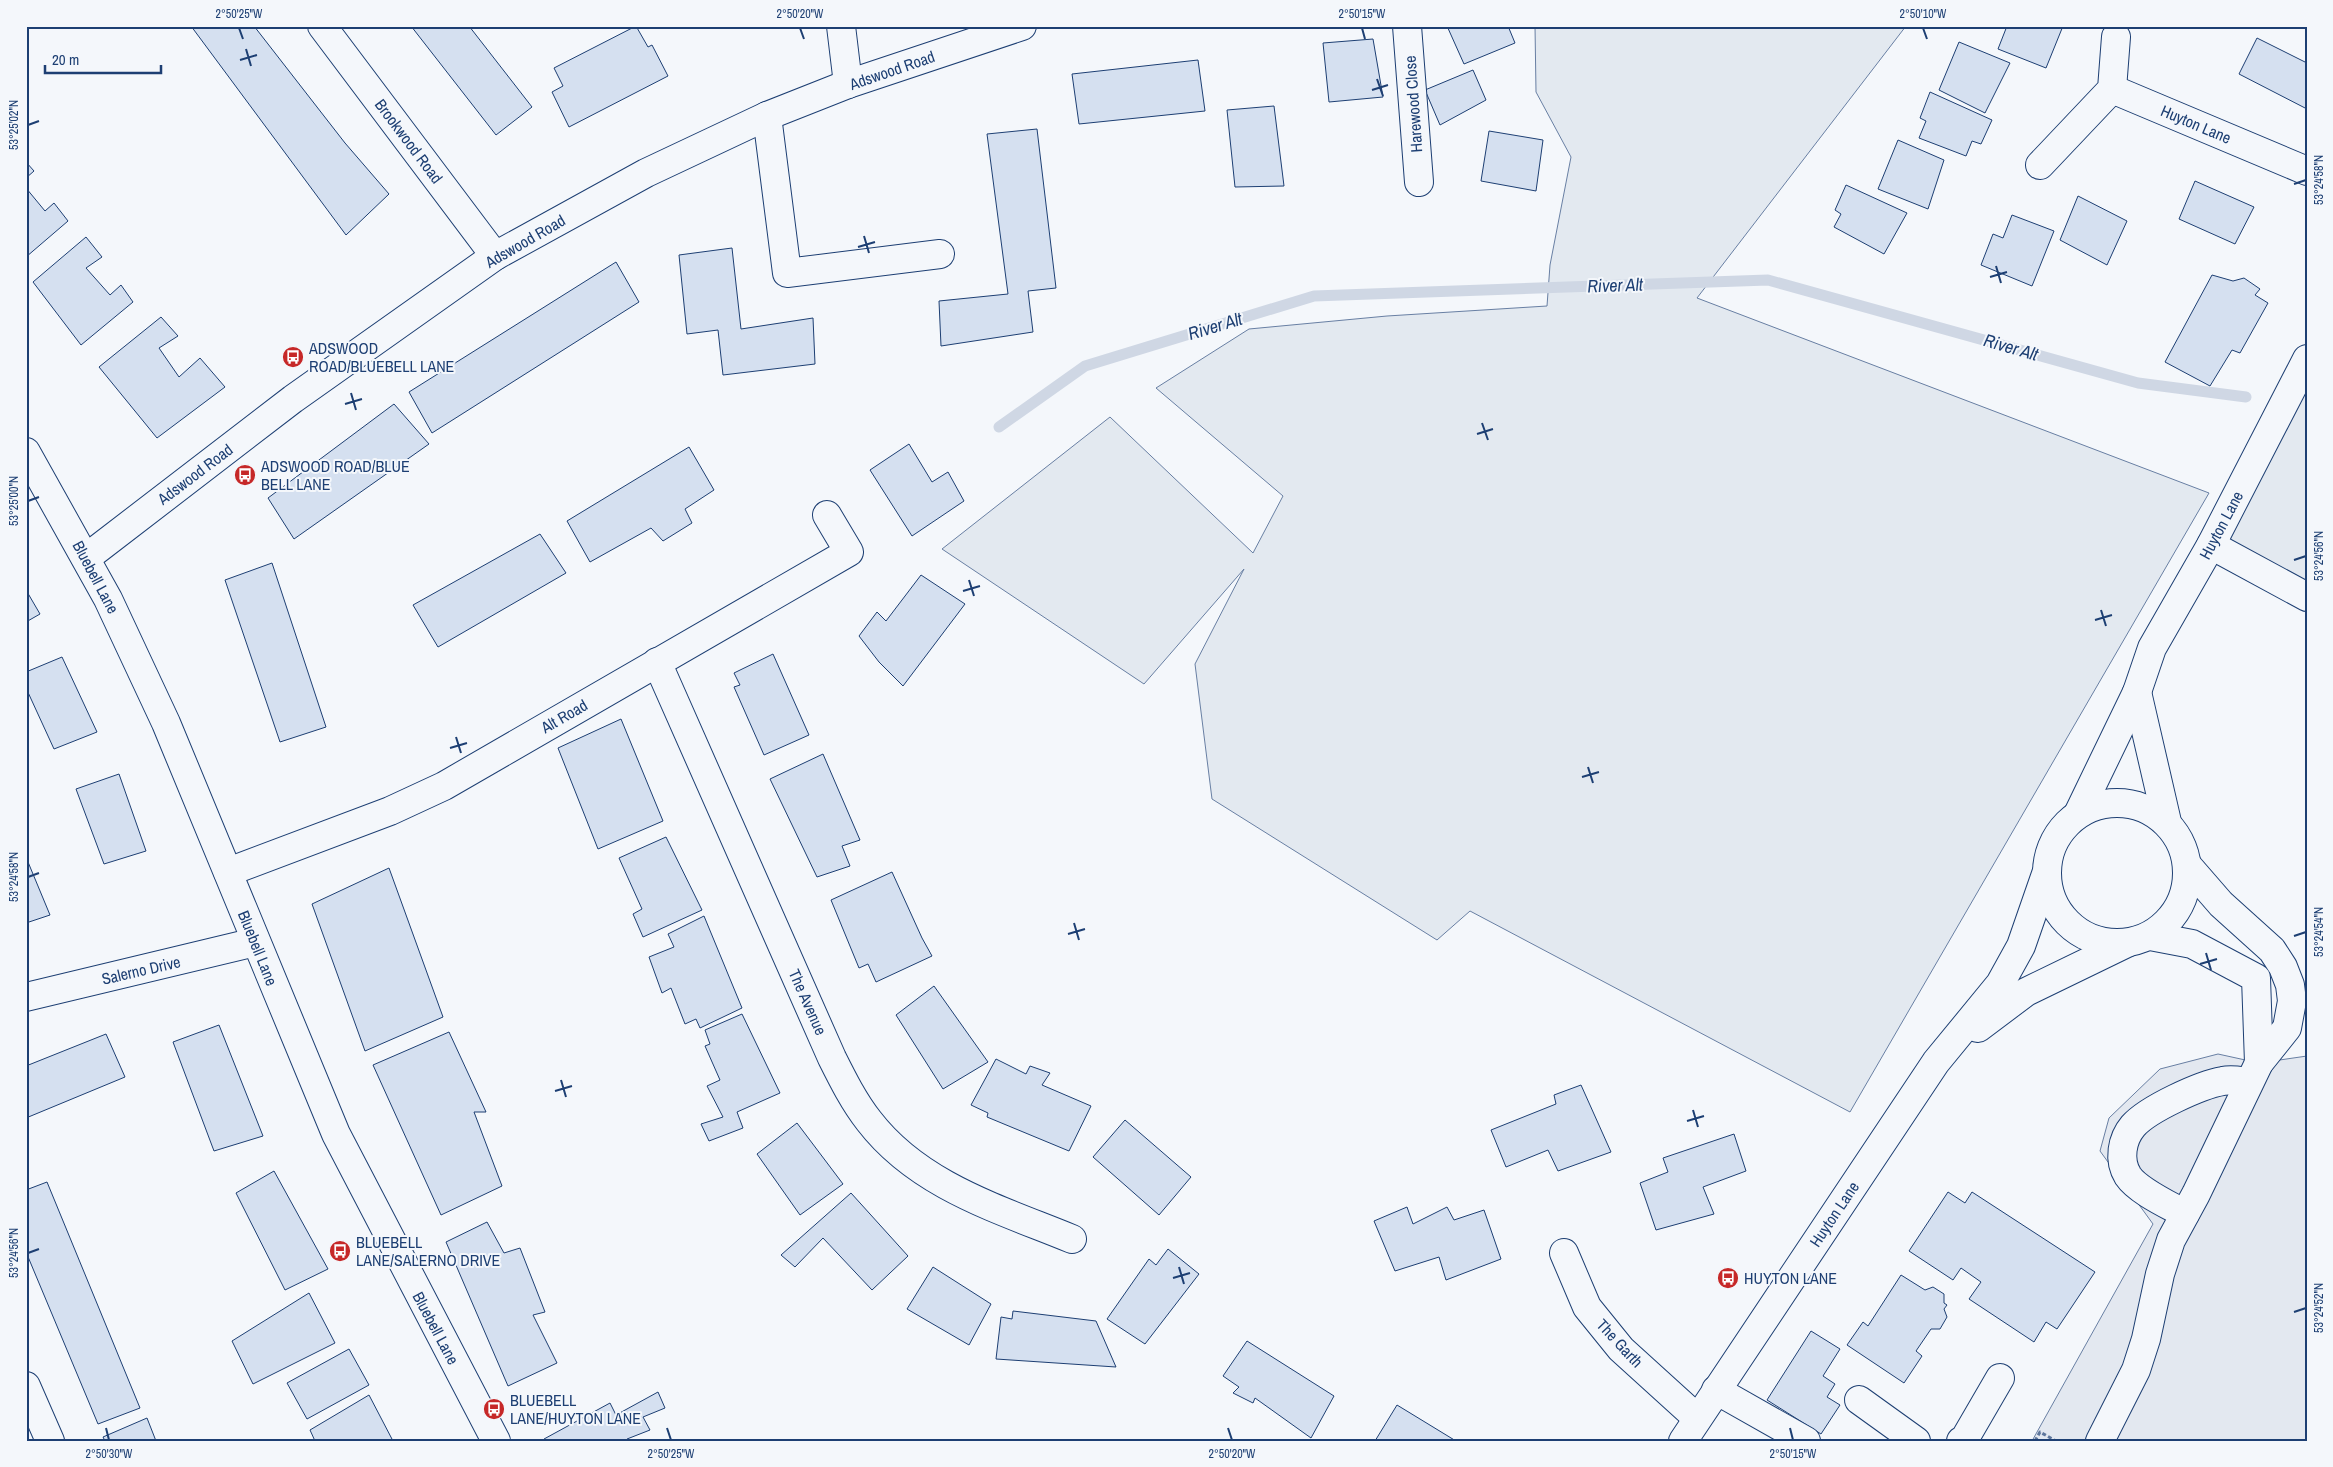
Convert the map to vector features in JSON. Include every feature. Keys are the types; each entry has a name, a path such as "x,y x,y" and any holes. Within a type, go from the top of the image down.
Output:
{"street":[{"name":"Brookwood Road","path":"322,26 495,256"},
{"path":"841,26 848,84"},
{"name":"Adswood Road","path":"86,558 293,399 495,256 646,173 767,116 848,84 1022,26"},
{"name":"Harewood Close","path":"1407,26 1419,182"},
{"path":"2040,165 2112,89 2116,37"},
{"name":"Huyton Lane","path":"2112,89 2307,171"},
{"path":"767,116 787,273 940,254"},
{"name":"Huyton Lane","path":"2078,814 2138,692 2152,648 2211,545 2307,359"},
{"name":"Bluebell Lane","path":"26,452 86,558 130,644 162,715 336,1134 496,1441"},
{"name":"Alt Road","path":"228,872 418,800 849,552 827,515"},
{"path":"2211,545 2307,597"},
{"name":"The Avenue","path":"657,662 832,1058 856,1102 870,1122 886,1141 906,1158 948,1188 1072,1239"},
{"path":"2138,692 2167,822"},
{"path":"2138,940 2167,924 2180,907 2187,887 2188,866 2181,842 2167,822 2147,809 2124,803 2100,805 2078,814 2061,830 2050,851 2046,874 2051,897 2062,918 2080,934 2103,943 2138,940 2192,944 2256,978 2254,1073"},
{"path":"2100,1441 2136,1370 2146,1339 2160,1274 2168,1249 2254,1073 2287,1028 2292,1001 2290,985 2283,967 2272,950 2221,904 2188,866"},
{"name":"Huyton Lane","path":"1690,1430 1936,1062 2000,984 2021,946 2046,874"},
{"name":"Huyton Lane","path":"1936,1062 2000,1010 2026,992 2055,976 2138,940"},
{"name":"Salerno Drive","path":"26,997 256,942"},
{"path":"2185,1214 2137,1185 2128,1176 2122,1158 2126,1138 2134,1125 2158,1108 2188,1093 2254,1073"},
{"name":"The Garth","path":"1564,1253 1587,1307 1690,1430"},
{"path":"1961,1441 1964,1440 2000,1378"},
{"path":"26,1386 50,1441"},
{"path":"1716,1390 1806,1441"},
{"path":"1859,1400 1887,1433 1916,1441"}],"path":[{"path":"2035,1441 2040,1432 2056,1441"}],"shaded area":[{"path":"1535,26 1906,26 1697,298 2209,493 1850,1112 1470,911 1437,940 1212,799 1195,664 1244,569 1144,684 942,549 1110,417 1253,553 1283,496 1156,388 1249,329 1387,316 1547,306 1550,265 1571,157 1536,92"},
{"path":"2307,359 2307,597 2211,545"},
{"path":"2218,1054 2259,1063 2307,1056 2307,1441 2032,1441 2153,1224 2100,1151 2109,1118 2160,1069"}],"building":[{"path":"191,26 254,26 345,143 389,194 346,235"},
{"path":"411,26 469,26 532,107 496,135"},
{"path":"636,26 648,47 652,45 668,76 569,127 552,92 563,86 554,68"},
{"path":"1447,26 1508,26 1515,43 1464,64"},
{"path":"2007,26 2063,26 2046,68 1998,49"},
{"path":"2257,38 2307,63 2307,109 2239,74"},
{"path":"1373,39 1383,97 1329,102 1323,43"},
{"path":"1959,42 2010,63 1985,113 1939,90"},
{"path":"1198,60 1205,111 1079,124 1072,74"},
{"path":"1473,70 1486,100 1440,125 1425,90"},
{"path":"1930,92 1992,120 1981,144 1972,141 1966,156 1919,138 1926,121 1920,118"},
{"path":"1274,106 1284,186 1235,187 1227,110"},
{"path":"1037,129 1056,288 1028,291 1033,332 941,346 939,301 1008,294 987,134"},
{"path":"1489,131 1543,140 1536,191 1481,181"},
{"path":"1898,140 1944,160 1928,209 1878,189"},
{"path":"26,162 34,171 26,178"},
{"path":"2195,181 2254,207 2235,244 2179,219"},
{"path":"1846,185 1907,213 1884,254 1834,227 1841,214 1835,210"},
{"path":"26,188 45,211 54,203 68,221 26,257"},
{"path":"2078,196 2127,221 2107,265 2060,240"},
{"path":"2012,215 2054,231 2032,286 1981,265 1993,234 2003,238"},
{"path":"86,237 102,257 86,268 110,295 121,285 133,302 81,345 33,282"},
{"path":"732,248 741,329 813,318 815,364 723,375 718,330 687,334 679,255"},
{"path":"616,262 639,302 432,433 409,392"},
{"path":"2212,275 2233,281 2244,278 2260,289 2255,295 2268,303 2240,353 2232,350 2210,386 2165,362"},
{"path":"161,317 178,336 159,348 179,377 200,358 225,387 157,438 99,367"},
{"path":"394,404 429,444 294,539 268,498"},
{"path":"909,444 932,482 948,472 964,501 912,536 870,470"},
{"path":"689,447 714,490 685,509 692,523 663,541 651,528 590,562 567,521"},
{"path":"540,534 566,573 438,647 413,605"},
{"path":"272,563 326,727 280,742 225,580"},
{"path":"921,575 965,604 903,686 879,662 859,636 877,612 886,621"},
{"path":"26,590 40,614 26,622"},
{"path":"773,654 809,735 764,755 734,687 740,685 734,673"},
{"path":"62,657 97,732 54,749 26,688 26,672"},
{"path":"621,719 663,821 598,849 558,748"},
{"path":"823,754 860,840 842,846 850,866 817,877 770,779"},
{"path":"119,774 146,851 104,864 76,789"},
{"path":"666,837 702,910 643,937 633,914 642,909 619,858"},
{"path":"28,862 50,915 26,923 26,863"},
{"path":"389,868 443,1017 365,1051 312,904"},
{"path":"892,872 932,956 876,982 868,964 859,968 831,900"},
{"path":"704,916 742,1008 700,1028 696,1019 685,1024 671,988 662,993 649,957 674,947 668,934"},
{"path":"934,986 988,1062 943,1089 896,1015"},
{"path":"742,1014 780,1093 737,1112 743,1128 709,1141 701,1124 723,1117 707,1086 720,1080 705,1046 710,1044 705,1030"},
{"path":"219,1025 263,1136 214,1151 173,1042"},
{"path":"449,1032 486,1112 474,1112 502,1186 441,1215 373,1065"},
{"path":"106,1034 125,1077 26,1118 26,1066"},
{"path":"996,1059 1026,1074 1030,1066 1050,1073 1042,1085 1091,1106 1069,1151 987,1117 988,1113 971,1105"},
{"path":"1581,1085 1611,1152 1558,1171 1548,1150 1506,1167 1491,1130 1556,1104 1554,1095"},
{"path":"1125,1120 1191,1177 1159,1215 1093,1157"},
{"path":"797,1123 843,1184 800,1215 757,1154"},
{"path":"1734,1134 1746,1171 1703,1187 1714,1214 1656,1230 1640,1183 1668,1172 1663,1158"},
{"path":"274,1171 328,1269 285,1290 236,1193"},
{"path":"47,1182 140,1408 98,1424 26,1252 26,1190"},
{"path":"1948,1192 1965,1203 1972,1192 2095,1272 2057,1329 2046,1322 2034,1342 1969,1299 1981,1282 1961,1268 1953,1280 1909,1251"},
{"path":"851,1193 908,1256 872,1290 823,1238 795,1267 781,1255"},
{"path":"1407,1207 1413,1224 1447,1207 1454,1220 1484,1210 1501,1259 1446,1280 1439,1257 1395,1271 1374,1221"},
{"path":"487,1222 504,1253 520,1248 545,1312 533,1315 557,1363 508,1386 446,1242"},
{"path":"1168,1249 1199,1274 1145,1344 1107,1319 1149,1259 1156,1265"},
{"path":"933,1267 991,1304 969,1345 907,1309"},
{"path":"1901,1275 1925,1290 1933,1287 1944,1294 1944,1303 1947,1305 1944,1309 1947,1317 1940,1329 1931,1329 1916,1351 1922,1356 1904,1383 1847,1345 1863,1322 1868,1326"},
{"path":"309,1293 335,1343 253,1384 232,1341"},
{"path":"1013,1311 1096,1321 1116,1367 996,1359 1001,1317 1012,1319"},
{"path":"1811,1331 1840,1349 1823,1376 1835,1384 1827,1397 1840,1405 1821,1434 1767,1400"},
{"path":"1247,1341 1334,1396 1311,1438 1255,1398 1253,1403 1233,1393 1239,1387 1223,1376"},
{"path":"349,1349 369,1385 307,1419 287,1383"},
{"path":"658,1392 665,1408 643,1417 650,1430 627,1439 628,1441 545,1441 544,1439 610,1403 616,1415"},
{"path":"369,1395 393,1441 315,1441 310,1430"},
{"path":"1397,1405 1456,1441 1375,1441"},
{"path":"147,1418 156,1441 105,1441 103,1437"}],"waterway":[{"name":"River Alt","path":"999,427 1085,366 1314,296 1768,280 2138,383 2246,397"}],"place":[{"name":"ADSWOOD ROAD/BLUEBELL LANE","path":"293,357"},
{"name":"ADSWOOD ROAD/BLUE BELL LANE","path":"245,475"},
{"name":"BLUEBELL LANE/SALERNO DRIVE","path":"340,1251"},
{"name":"HUYTON LANE","path":"1728,1278"},
{"name":"BLUEBELL LANE/HUYTON LANE","path":"494,1409"}]}
